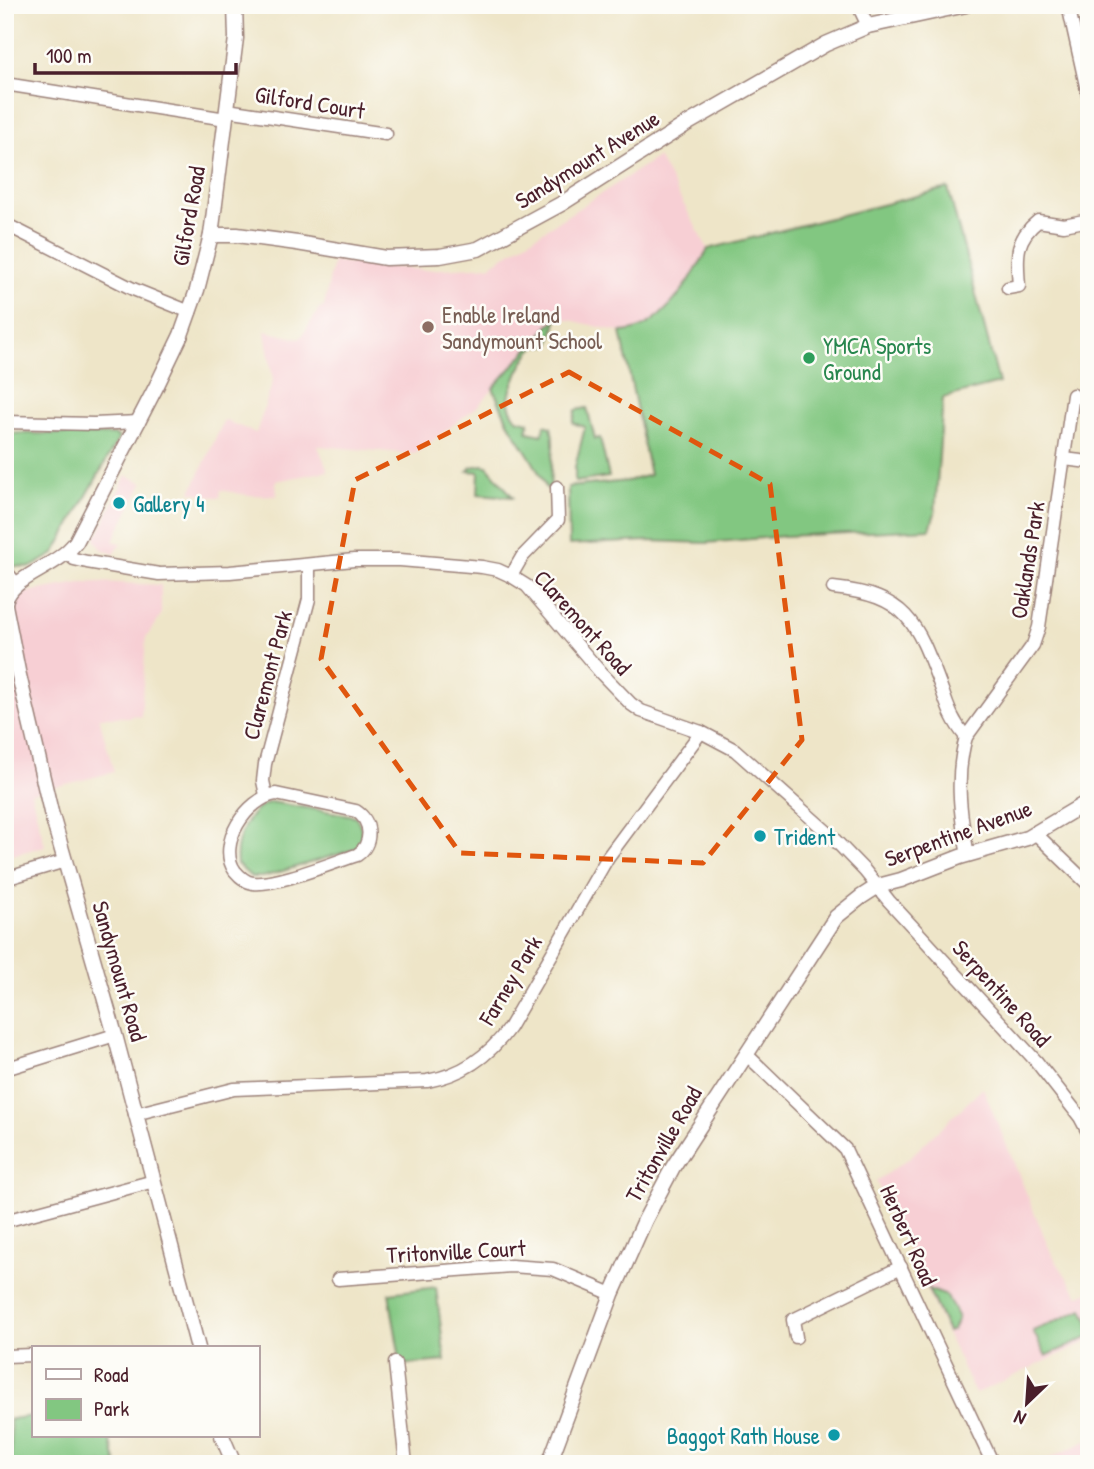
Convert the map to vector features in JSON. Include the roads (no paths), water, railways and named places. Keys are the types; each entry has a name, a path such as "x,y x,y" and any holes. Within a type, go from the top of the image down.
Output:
{"street":[{"name":"Gilford Road","path":"68,554 139,422 190,312 211,235 236,38 235,5"},
{"path":"858,5 868,26"},
{"name":"Sandymount Avenue","path":"211,235 237,235 285,241 386,258 440,256 478,249 561,204 685,125 814,51 868,26 967,5"},
{"path":"1068,5 1089,99"},
{"name":"Gilford Court","path":"5,84 386,134"},
{"path":"1008,288 1019,286 1017,248 1028,228 1038,221 1064,225 1089,220"},
{"path":"5,224 133,289 190,312"},
{"name":"Oaklands Park","path":"968,855 960,813 961,755 966,737 1033,645 1039,628 1073,395"},
{"path":"5,422 139,422"},
{"path":"1064,459 1089,462"},
{"path":"511,576 522,557 558,520 557,487"},
{"path":"5,570 16,584 68,554"},
{"name":"Claremont Road","path":"68,554 74,559 87,562 159,574 230,572 354,560 400,560 490,569 511,576 527,586 631,704 641,711 701,732 734,750 759,769 827,832 878,886"},
{"name":"Claremont Park","path":"266,796 263,781 265,764 309,599 309,565"},
{"name":"Sandymount Road","path":"16,584 8,593 5,604 51,812 115,1035 197,1346"},
{"path":"833,589 882,598 906,613 926,649 953,722 966,737"},
{"name":"Farney Park","path":"135,1114 234,1089 431,1080 454,1074 472,1063 490,1050 512,1024 608,857 701,732"},
{"path":"276,794 356,811 366,819 368,825 368,839 364,848 357,855 278,879 255,883 247,881 237,874 229,862 228,851 234,833 248,808 266,796 276,794"},
{"name":"Serpentine Avenue","path":"878,886 1018,841 1089,801"},
{"path":"1035,833 1089,885"},
{"path":"5,879 65,861"},
{"name":"Tritonville Road","path":"549,1464 612,1294 645,1220 673,1167 836,917 878,886"},
{"name":"Serpentine Road","path":"878,886 1059,1089 1089,1134"},
{"path":"5,1069 115,1035"},
{"name":"Herbert Road","path":"746,1054 845,1149 993,1464"},
{"path":"5,1221 153,1181"},
{"name":"Tritonville Court","path":"338,1279 511,1266 553,1269 612,1294"},
{"path":"796,1337 793,1320 901,1267"},
{"path":"5,1356 32,1355"},
{"path":"395,1363 406,1464"},
{"path":"223,1438 234,1464"}],"place":[{"name":"Enable Ireland Sandymount School","path":"428,327"},
{"name":"YMCA Sports Ground","path":"809,358"},
{"name":"Gallery 4","path":"119,503"},
{"name":"Trident","path":"760,836"},
{"name":"Baggot Rath House","path":"834,1435"}]}
